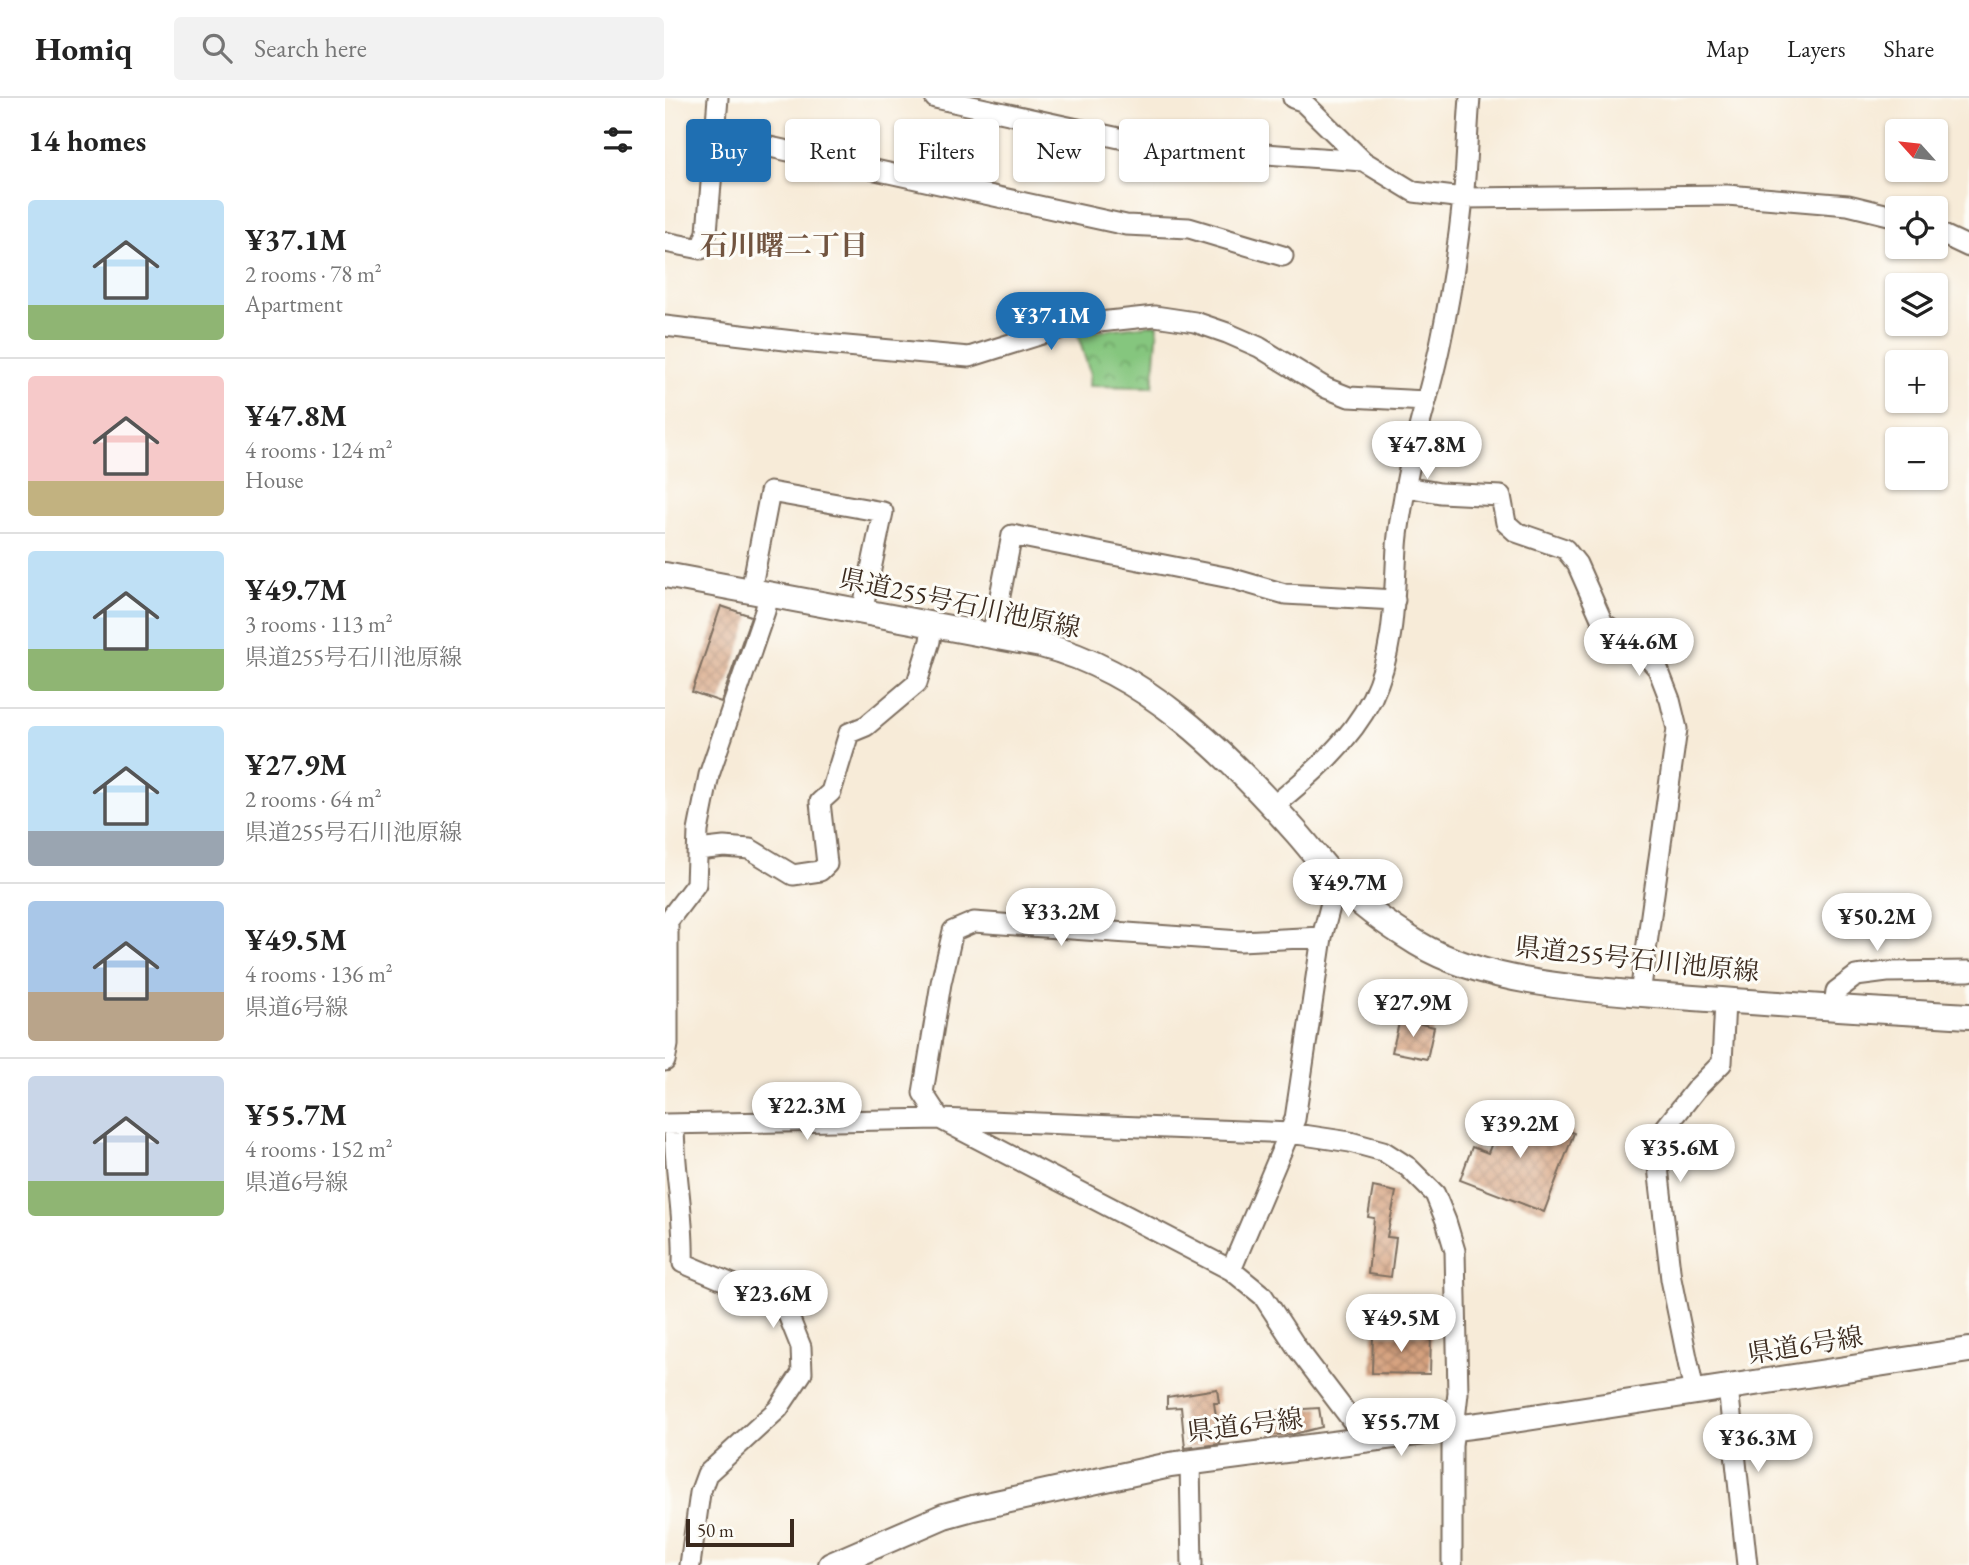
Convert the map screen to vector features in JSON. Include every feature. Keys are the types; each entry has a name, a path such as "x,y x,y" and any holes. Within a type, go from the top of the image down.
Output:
{"main road":[{"name":"県道255号石川池原線","path":"665,575 1066,651 1132,684 1187,721 1272,807 1343,887 1394,929 1448,959 1554,985 1725,1001 1969,1016"},
{"name":"県道6号線","path":"831,1565 944,1516 1170,1465 1453,1428 1969,1350"}],"street":[{"path":"716,119 718,98"},
{"path":"935,98 1156,146 1363,161"},
{"path":"1293,98 1303,101 1363,161 1414,192 1463,198 1727,195 1848,205 1885,215"},
{"path":"1272,807 1305,780 1345,739 1360,718 1373,696 1391,640 1397,545 1412,451 1440,346 1463,198 1470,98"},
{"path":"771,147 1126,225 1189,228 1283,256"},
{"path":"665,242 701,249 707,232 711,182"},
{"path":"1948,237 1969,247"},
{"path":"665,326 969,357 1055,330 1090,323 1156,316 1195,322 1227,333 1259,347 1326,388 1349,397 1426,401"},
{"path":"1406,486 1440,493 1501,496 1506,523 1516,532 1565,549 1577,564 1603,623 1638,646 1658,669 1677,729 1640,994"},
{"path":"665,1061 669,1045 667,921 696,884 698,831 709,775 765,611 759,593 770,492 883,512 862,612"},
{"path":"992,636 1012,535 1230,578 1285,594 1395,600"},
{"path":"698,849 750,849 793,875 820,871 827,864 820,802 831,792 849,733 866,726 918,683 932,624"},
{"path":"1231,1270 1295,1119 1321,937 1331,903 1343,887"},
{"path":"1321,937 1240,941 974,922 953,931 941,983 923,1093 940,1119 1231,1270 1263,1296 1297,1348 1357,1427 1357,1441"},
{"path":"1833,1007 1836,991 1856,976 1887,972 1969,971"},
{"path":"1694,1392 1671,1279 1655,1141 1697,1088 1722,1063 1725,1001"},
{"path":"690,1565 700,1493 708,1474 778,1409 802,1373 801,1347 787,1312 762,1297 683,1264 684,1232 670,1124 940,1119 1290,1133 1350,1142 1384,1151 1408,1167 1435,1194 1447,1221 1455,1251 1458,1393 1453,1428 1452,1565"},
{"path":"1728,1387 1747,1565"},
{"path":"1189,1463 1192,1565"}],"green space":[{"path":"1158,324 1153,387 1089,386 1090,373 1077,333"}],"building":[{"path":"721,606 751,616 721,702 692,692"},
{"path":"1400,1019 1434,1027 1427,1059 1392,1052"},
{"path":"1506,1107 1574,1133 1544,1212 1460,1180 1472,1147 1488,1153"},
{"path":"1373,1187 1396,1192 1387,1237 1396,1238 1391,1277 1368,1274 1374,1218 1368,1217"},
{"path":"1373,1334 1431,1335 1430,1374 1372,1373"},
{"path":"1217,1389 1219,1403 1214,1403 1220,1444 1185,1448 1181,1407 1167,1408 1167,1397"},
{"path":"1319,1408 1322,1427 1294,1434 1273,1435 1273,1411"}],"district":[{"name":"石川曙二丁目","path":"784,245"}]}
